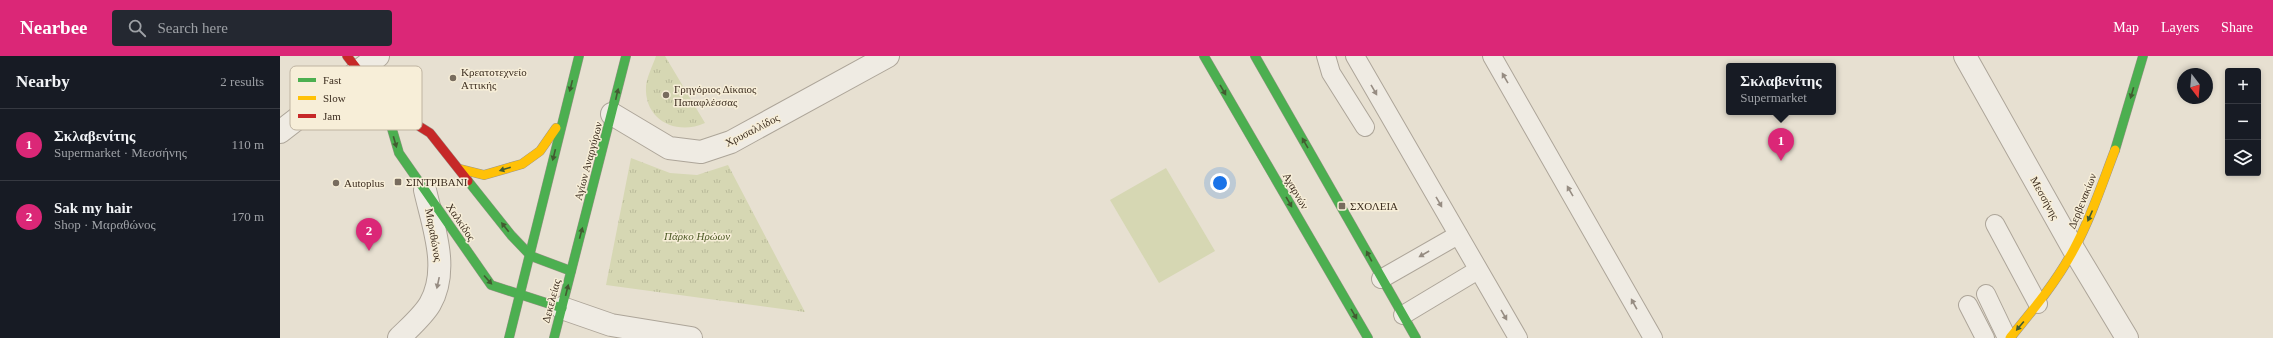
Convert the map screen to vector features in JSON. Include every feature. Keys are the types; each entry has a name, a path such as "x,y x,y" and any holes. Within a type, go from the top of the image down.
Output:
{"main road":[{"path":"509,338 531,256 579,56"},
{"name":"Αγίων Αναργύρων","path":"571,271 626,56"},
{"name":"Αχαρνών","path":"1204,56 1368,338"},
{"path":"1255,56 1416,338"},
{"name":"Δερβενακίων","path":"2010,338 2038,304 2074,250 2091,215 2121,132 2143,56"},
{"path":"460,169 484,175 522,164 540,151 564,117"},
{"name":"Χαλκίδος","path":"422,128 430,133 511,235 531,256 571,271"},
{"name":"Χαλκίδος","path":"392,130 399,153 491,285 562,308"},
{"name":"Δεκελείας","path":"554,338 571,271"}],"street":[{"path":"353,63 378,56"},
{"name":"Χρυσαλλίδος","path":"612,114 669,148 701,152 731,142 888,56"},
{"name":"Μεσσήνης","path":"1965,56 2074,250 2127,338"},
{"path":"280,132 290,123"},
{"name":"Μαραθώνος","path":"399,338 430,305 439,283 439,250 425,190"},
{"path":"562,308 611,325 691,338"}],"lane":[{"path":"1326,56 1331,73 1366,127"},
{"path":"1354,56 1518,338"},
{"path":"1492,56 1653,338"},
{"path":"1995,224 2038,304"},
{"path":"1381,279 1458,234"},
{"path":"1402,315 1478,270"},
{"path":"1986,294 2006,338"},
{"path":"1968,305 1985,338"}],"green space":[{"path":"656,56 665,56 705,123 694,127 673,126 656,116 650,108 646,86"},
{"name":"Πάρκο Ηρώων","path":"631,158 670,173 697,175 728,165 805,312 606,285"},
{"path":"1166,168 1215,251 1159,283 1110,200"}],"traffic: fast":[{"path":"509,338 579,56"},
{"path":"554,338 626,56"},
{"path":"1204,56 1368,338"},
{"path":"1255,56 1416,338"},
{"path":"2115,150 2143,56"},
{"path":"392,130 399,153 491,285 562,308"},
{"path":"468,181 511,235 531,256 571,271"}],"traffic: slow":[{"path":"460,169 484,175 522,164 540,151 556,128"},
{"path":"2010,338 2052,284 2074,249 2091,213 2115,150"}],"traffic: jam":[{"path":"347,56 355,66"},
{"path":"422,128 430,133 468,181"}],"place":[{"name":"Κρεατοτεχνείο Αττικής","path":"453,78"},
{"name":"Γρηγόριος Δίκαιος Παπαφλέσσας","path":"666,95"},
{"name":"Σκλαβενίτης","path":"1781,161"},
{"name":"ΣΙΝΤΡΙΒΑΝΙ","path":"398,182"},
{"name":"Autoplus","path":"336,183"},
{"name":"ΣΧΟΛΕΙΑ","path":"1342,206"},
{"name":"Sak my hair","path":"369,251"}]}
